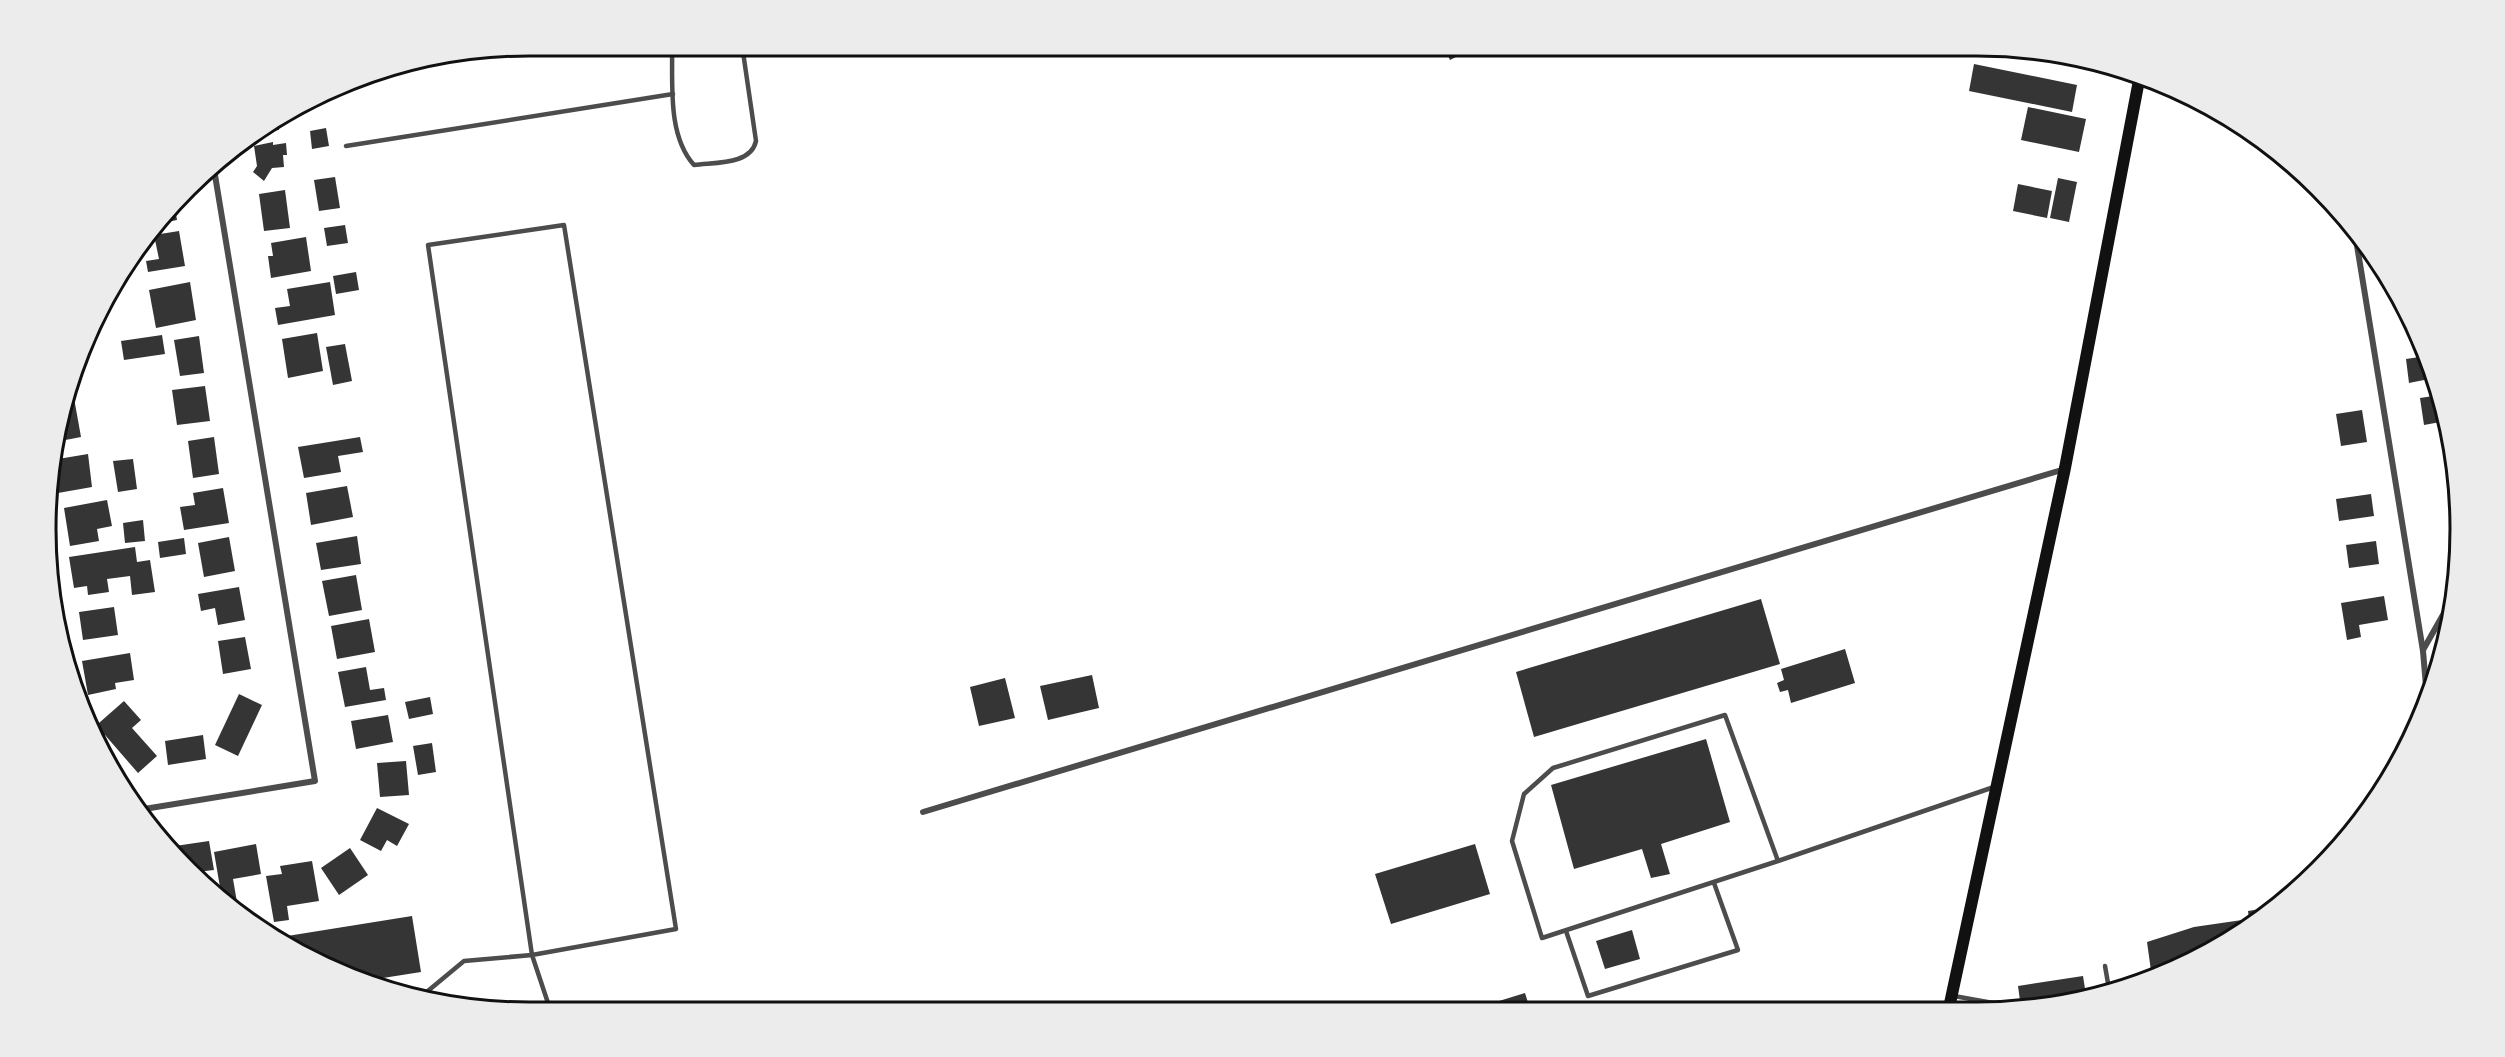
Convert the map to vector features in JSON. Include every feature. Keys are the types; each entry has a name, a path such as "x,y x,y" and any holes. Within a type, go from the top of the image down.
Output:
{"main road":[{"path":"1950,1002 2065,468 2138,84"}],"street":[{"path":"148,808 315,781 215,175"},
{"path":"2358,249 2423,651 2425,677"},
{"path":"923,812 2065,468"},
{"path":"2423,651 2440,620"}],"lane":[{"path":"672,56 673,94 681,147 694,165 745,158 752,153 756,141 744,56"},
{"path":"346,146 673,94"},
{"path":"429,990 464,961 532,955 676,929 564,225 428,246 532,955 547,1002"},
{"path":"1778,861 1725,716 1553,768 1524,794 1512,841 1542,938 1714,883 1778,861 1996,786"},
{"path":"1566,931 1588,996 1738,950 1714,883"},
{"path":"2105,966 2108,982"},
{"path":"1952,995 1985,1001"}],"building":[{"path":"1974,64 2077,85 2072,112 1969,91"},
{"path":"2028,107 2086,119 2079,152 2021,140"},
{"path":"326,128 329,146 312,149 310,131"},
{"path":"273,142 273,145 286,143 287,155 283,155 284,167 272,168 264,181 253,172 257,166 254,146"},
{"path":"335,177 340,208 319,211 314,180"},
{"path":"2058,178 2077,182 2069,222 2050,218"},
{"path":"2018,184 2052,191 2047,218 2013,211"},
{"path":"285,190 290,228 264,231 259,194"},
{"path":"176,214 177,220 169,222"},
{"path":"345,225 348,243 327,246 324,228"},
{"path":"179,231 185,266 148,272 146,261 159,259 155,239 159,234"},
{"path":"306,237 311,271 271,278 268,256 273,256 271,243"},
{"path":"356,272 359,290 336,294 333,276"},
{"path":"190,282 196,320 156,328 149,290"},
{"path":"330,282 335,315 278,325 275,308 290,306 287,289"},
{"path":"317,333 323,371 288,378 282,339"},
{"path":"162,335 165,354 124,360 121,341"},
{"path":"199,336 204,373 180,376 174,340"},
{"path":"345,344 352,381 333,385 326,347"},
{"path":"2417,357 2425,380 2409,383 2406,359"},
{"path":"205,386 210,421 177,425 172,390"},
{"path":"2430,396 2437,423 2424,425 2420,398"},
{"path":"74,399 81,437 64,440"},
{"path":"2362,410 2367,442 2341,446 2336,414"},
{"path":"214,437 219,474 193,478 188,441"},
{"path":"360,437 363,452 338,456 341,472 304,478 298,447"},
{"path":"88,454 92,487 58,493 61,458"},
{"path":"133,459 137,489 118,492 113,461"},
{"path":"347,486 353,517 311,525 306,493"},
{"path":"223,488 229,523 184,530 180,507 195,505 193,493"},
{"path":"2371,494 2374,516 2339,521 2336,499"},
{"path":"107,500 112,526 97,529 99,541 70,546 64,508"},
{"path":"143,520 145,541 125,543 123,523"},
{"path":"357,536 361,564 321,570 316,543"},
{"path":"229,537 235,571 204,577 198,543"},
{"path":"184,538 186,554 160,558 158,542"},
{"path":"2376,541 2379,564 2349,568 2346,545"},
{"path":"135,547 137,562 150,560 155,592 132,595 130,576 107,579 109,592 88,595 87,586 74,588 69,557"},
{"path":"356,575 362,610 329,616 322,581"},
{"path":"239,587 245,620 218,625 215,608 201,611 198,594"},
{"path":"2384,596 2388,620 2359,625 2361,637 2347,640 2341,603"},
{"path":"1761,599 1780,664 1534,737 1516,672"},
{"path":"114,607 118,635 83,640 79,612"},
{"path":"369,619 375,652 337,659 331,626"},
{"path":"245,637 251,669 223,674 218,641"},
{"path":"1845,649 1855,683 1791,703 1788,690 1780,692 1777,683 1784,680 1781,669"},
{"path":"130,653 134,680 115,683 116,689 88,695 82,661"},
{"path":"366,667 370,690 384,688 386,700 345,707 338,672"},
{"path":"1092,675 1099,708 1048,720 1040,686"},
{"path":"1005,678 1015,718 979,726 970,687"},
{"path":"239,694 262,705 238,756 215,745"},
{"path":"430,697 433,714 409,719 405,702"},
{"path":"124,701 141,720 132,728 157,756 138,773 105,735 103,736 98,724"},
{"path":"388,715 393,742 356,749 351,721"},
{"path":"203,735 206,759 168,765 165,741"},
{"path":"1706,739 1730,822 1661,844 1670,874 1651,878 1642,849 1574,869 1551,785"},
{"path":"432,743 436,772 418,775 413,746"},
{"path":"406,761 409,795 380,797 377,763"},
{"path":"377,808 409,824 397,846 387,840 381,851 360,840"},
{"path":"209,841 214,870 203,871 178,846"},
{"path":"256,844 261,874 233,879 237,900 220,886 214,852"},
{"path":"1475,844 1490,894 1391,924 1375,874"},
{"path":"350,848 368,875 339,895 321,868"},
{"path":"312,861 319,901 287,906 289,920 274,922 266,876 282,874 280,866"},
{"path":"412,916 421,972 383,978 319,953 288,936"},
{"path":"2242,920 2186,953 2151,968 2147,942 2194,927"},
{"path":"1632,930 1640,959 1605,969 1596,941"},
{"path":"2083,976 2085,988 2020,999 2018,986"},
{"path":"1525,993 1528,1002 1496,1002"}]}
